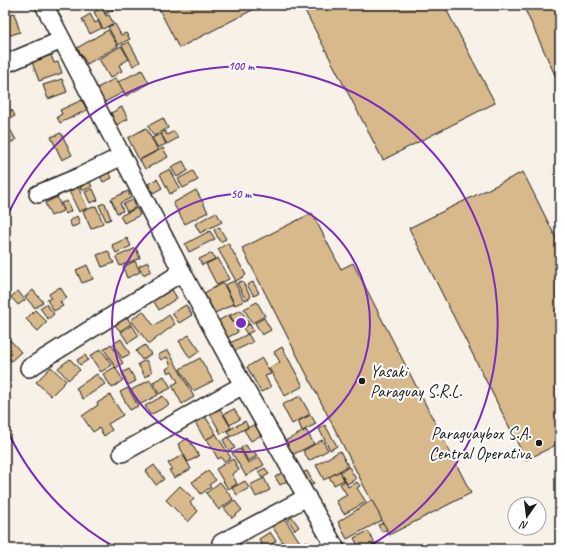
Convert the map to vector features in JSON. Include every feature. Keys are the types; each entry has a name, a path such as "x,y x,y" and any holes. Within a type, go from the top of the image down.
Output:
{"street":[{"path":"44,5 182,272 243,385 336,549"},
{"path":"5,64 62,40"},
{"path":"38,194 81,176 122,156"},
{"path":"29,368 182,272"},
{"path":"122,453 243,385"},
{"path":"220,543 307,497"}],"building":[{"path":"101,5 111,5 113,10 106,14"},
{"path":"157,5 262,5 179,48"},
{"path":"302,5 444,5 495,103 383,160"},
{"path":"523,5 560,5 560,86"},
{"path":"102,8 106,16 109,15 113,23 103,29 94,12"},
{"path":"14,13 20,32 5,37 5,16"},
{"path":"90,14 95,23 98,21 102,28 90,34 82,19"},
{"path":"115,24 121,35 126,33 130,39 118,45 108,27"},
{"path":"108,30 118,46 87,64 77,48"},
{"path":"129,42 140,62 133,66 122,45"},
{"path":"121,46 129,59 119,65 122,71 110,78 99,59"},
{"path":"51,55 54,63 58,62 62,73 39,81 32,62"},
{"path":"142,70 149,83 126,96 118,82"},
{"path":"116,78 124,92 103,103 95,89"},
{"path":"62,79 67,92 48,99 43,85"},
{"path":"82,100 87,110 60,123 57,117 62,114 60,110"},
{"path":"122,107 128,119 116,125 111,113"},
{"path":"12,110 15,116 7,120 5,113"},
{"path":"163,118 168,128 154,136 148,126"},
{"path":"146,128 158,150 139,160 128,138"},
{"path":"10,129 16,140 5,145 5,131"},
{"path":"165,131 167,135 174,131 178,138 167,144 161,134"},
{"path":"61,133 72,155 62,160 51,137"},
{"path":"161,134 166,144 158,148 152,138"},
{"path":"163,148 168,157 145,169 140,160"},
{"path":"183,161 188,171 177,177 171,167"},
{"path":"170,169 180,188 170,194 160,174"},
{"path":"108,170 112,178 103,182 99,174"},
{"path":"193,171 198,180 183,188 178,179"},
{"name":"Yasaki Paraguay S.R.L.","path":"523,172 560,246 560,443 526,460 409,228"},
{"path":"88,177 92,187 82,191 78,181"},
{"path":"157,179 162,188 153,193 148,184"},
{"path":"78,187 87,208 79,212 69,191"},
{"path":"93,189 98,200 90,203 85,192"},
{"path":"196,190 208,212 185,224 173,203"},
{"path":"128,191 131,198 120,203 123,211 117,213 111,199"},
{"path":"57,197 63,211 51,216 45,203"},
{"path":"133,200 136,207 127,212 123,204"},
{"path":"67,201 71,211 66,214 61,203"},
{"path":"105,203 111,219 106,221 99,205"},
{"path":"96,206 103,223 91,229 83,211"},
{"path":"137,208 140,215 124,223 120,216"},
{"path":"216,212 222,222 200,233 195,224"},
{"name":"Yasaki Paraguay S.R.L.","path":"312,213 341,269 353,263 471,493 389,535 242,248"},
{"path":"77,216 80,224 72,227 69,221"},
{"path":"219,227 226,239 220,242 214,230"},
{"path":"210,231 215,239 189,252 185,244"},
{"path":"127,238 131,246 116,253 112,245"},
{"path":"228,243 246,275 236,281 218,249"},
{"path":"136,248 140,258 120,266 116,257"},
{"path":"108,251 114,263 102,267 97,255"},
{"path":"212,253 215,259 202,265 199,259"},
{"path":"218,258 229,279 217,285 206,264"},
{"path":"135,261 140,272 127,278 123,267"},
{"path":"148,262 151,271 143,275 139,266"},
{"path":"87,265 93,279 82,283 76,270"},
{"path":"234,281 244,301 235,305 225,285"},
{"path":"242,281 251,297 246,300 237,283"},
{"path":"253,282 259,293 254,296 247,285"},
{"path":"223,283 234,304 215,313 204,293"},
{"path":"60,287 67,298 60,302 63,306 54,311 47,300 51,298 49,294"},
{"path":"171,288 177,298 159,310 152,299"},
{"path":"33,290 43,302 35,308 25,297"},
{"path":"18,291 25,300 18,305 11,297"},
{"path":"257,302 265,316 252,323 244,309"},
{"path":"46,304 54,314 48,319 40,308"},
{"path":"186,305 192,315 179,323 172,313"},
{"path":"35,310 47,322 38,331 26,319"},
{"path":"241,310 249,324 238,330 230,315"},
{"path":"143,311 154,326 169,315 175,324 149,344 131,320"},
{"path":"229,315 238,332 225,339 216,322"},
{"path":"127,317 131,324 120,331 115,325"},
{"path":"264,318 271,330 262,335 255,323"},
{"path":"250,324 253,331 247,334 243,328"},
{"path":"132,325 139,336 128,343 121,332"},
{"path":"248,334 253,342 232,352 228,344"},
{"path":"189,335 200,351 190,358 179,341"},
{"path":"121,339 130,354 122,358 113,344"},
{"path":"10,340 21,352 11,361 5,354 5,344"},
{"path":"111,344 123,363 116,368 104,349"},
{"path":"145,345 151,354 142,360 136,351"},
{"path":"282,347 303,386 285,396 269,368 280,362 274,352"},
{"path":"101,349 112,365 101,372 90,356"},
{"path":"168,350 194,397 182,404 172,385 178,382 172,371 168,373 166,369 171,366 167,357 161,360 158,355"},
{"path":"85,355 88,360 80,365 77,360"},
{"path":"200,358 213,381 193,391 180,369"},
{"path":"262,358 271,374 265,376 271,387 261,392 247,367"},
{"path":"70,359 80,370 68,380 58,368"},
{"path":"146,360 152,372 145,377 138,364"},
{"path":"51,367 66,381 51,396 36,382"},
{"path":"115,367 123,380 112,388 103,374"},
{"path":"129,369 136,381 128,385 122,373"},
{"path":"97,374 105,384 83,399 76,388"},
{"path":"164,376 171,388 159,394 153,382"},
{"path":"150,380 158,395 139,405 131,390"},
{"path":"128,388 138,406 130,410 120,392"},
{"path":"110,395 123,415 108,424 112,430 104,436 99,428 93,432 82,416 98,405 97,403"},
{"path":"163,396 169,405 150,415 145,406"},
{"path":"300,396 310,414 292,424 282,405"},
{"path":"220,409 231,428 221,434 210,414"},
{"path":"234,409 240,419 230,425 224,414"},
{"path":"311,415 316,424 302,431 298,421"},
{"path":"205,416 216,434 205,440 195,422"},
{"path":"245,421 248,427 230,437 227,431"},
{"path":"257,423 263,434 251,441 244,430"},
{"path":"325,425 337,446 330,450 319,429"},
{"path":"306,430 314,444 292,455 285,441"},
{"path":"216,434 231,458 224,462 221,457 218,459 207,439"},
{"path":"228,437 235,448 229,451 223,440"},
{"path":"188,438 199,456 188,462 178,444"},
{"path":"322,440 328,450 309,461 303,451"},
{"path":"246,445 251,453 254,451 257,456 248,461 241,448"},
{"path":"240,449 248,463 259,457 264,465 246,476 232,453"},
{"path":"340,451 348,466 324,480 316,465"},
{"path":"183,455 191,469 174,478 169,470 172,469 168,463"},
{"path":"233,459 239,470 232,474 237,484 228,489 216,469"},
{"path":"154,465 164,479 156,485 146,471"},
{"path":"349,467 356,479 347,484 340,472"},
{"path":"265,468 269,474 262,478 258,472"},
{"path":"208,471 216,480 209,485 211,487 201,494 192,482"},
{"path":"307,471 314,484 309,486 302,473"},
{"path":"340,471 344,480 334,485 329,477"},
{"path":"284,472 289,480 280,485 275,477"},
{"path":"264,478 270,490 256,497 250,485"},
{"path":"245,481 249,488 237,495 232,488"},
{"path":"345,481 348,487 357,482 360,486 357,488 366,502 344,514 336,501 347,495 340,484"},
{"path":"220,482 233,499 219,510 206,493"},
{"path":"180,486 194,499 190,503 198,511 188,522 166,500"},
{"path":"234,500 242,510 232,518 224,508"},
{"path":"372,500 382,520 347,539 338,522"},
{"path":"292,517 299,527 295,530 288,520"},
{"path":"284,518 300,542 290,549 287,549 272,526"},
{"path":"383,523 387,529 382,532 378,525"},
{"path":"368,531 378,549 360,549 354,538"},
{"path":"270,532 276,541 264,549 259,539"},
{"path":"307,541 312,549 295,549"}],"place":[{"name":"Yasaki Paraguay S.R.L.","path":"362,381"},
{"name":"Paraguaybox S.A. Central Operativa","path":"539,443"}]}
